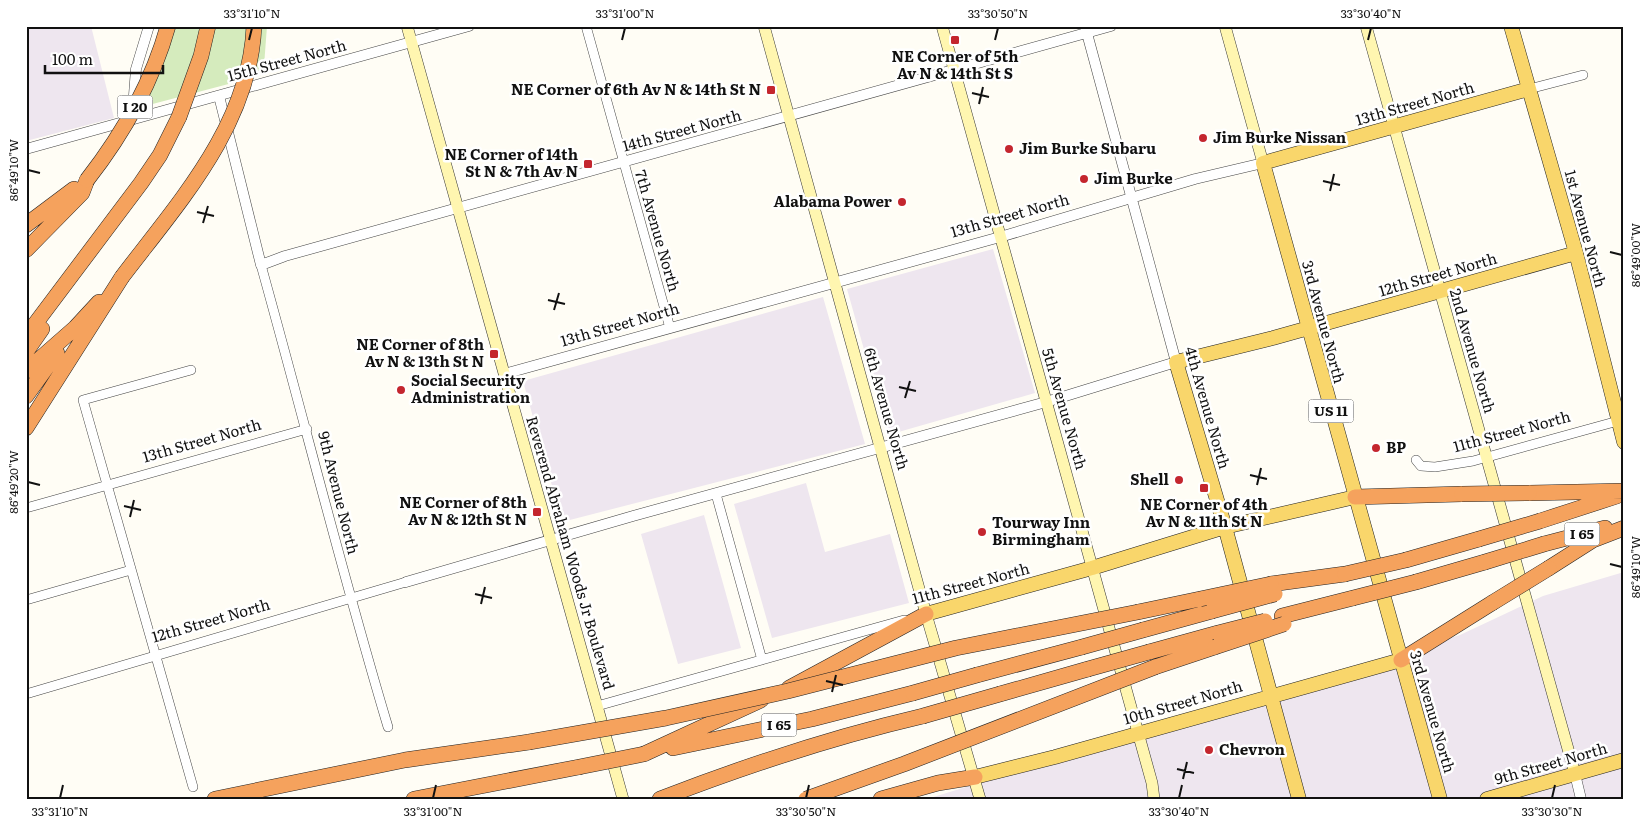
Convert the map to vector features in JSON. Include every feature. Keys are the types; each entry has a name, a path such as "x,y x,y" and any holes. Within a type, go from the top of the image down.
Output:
{"highway":[{"name":"I 20","path":"26,250 82,193 87,180 115,143 142,93 168,26"},
{"path":"26,336 160,155 179,117 201,56 208,26"},
{"path":"26,428 122,277 181,200 229,124 245,83 254,26"},
{"path":"26,225 87,180"},
{"path":"26,352 94,244"},
{"path":"26,371 75,328 122,277"},
{"path":"26,396 75,328"},
{"path":"1355,496 1529,493 1618,494"},
{"name":"I 65","path":"414,799 812,719 1212,611 1273,589 1406,560 1540,521 1618,494"},
{"path":"1400,660 1593,540 1622,526"},
{"name":"I 65","path":"660,799 720,776 868,728 922,716 1149,652 1216,640 1337,602 1416,582 1544,544 1622,526"},
{"path":"215,799 405,760 529,742 666,718 788,691 956,648 1200,599 1273,589"},
{"path":"644,754 796,684 926,614"},
{"path":"806,799 904,764 1155,667 1216,640"},
{"path":"882,799 938,783 975,777"}],"main road":[{"name":"Reverend Abraham Woods Jr Boulevard","path":"407,26 623,799"},
{"name":"6th Avenue North","path":"764,26 882,448 926,614 980,799"},
{"name":"5th Avenue North","path":"942,26 1152,783"},
{"name":"3rd Avenue North","path":"1225,26 1440,799"},
{"name":"2nd Avenue North","path":"1366,26 1575,774"},
{"name":"1st Avenue North","path":"1511,26 1576,253 1624,442"},
{"name":"13th Street North","path":"1263,163 1529,89"},
{"name":"12th Street North","path":"1176,362 1308,328 1576,253"},
{"name":"4th Avenue North","path":"1176,362 1225,527 1299,799"},
{"name":"11th Street North","path":"926,614 1092,568 1225,527 1355,496"},
{"name":"10th Street North","path":"975,777 1055,757 1400,660"},
{"name":"9th Street North","path":"1487,799 1624,760"},
{"path":"1152,783 1154,799"}],"street":[{"path":"134,119 132,97 136,69 149,26"},
{"name":"15th Street North","path":"26,149 469,26"},
{"name":"7th Avenue North","path":"586,26 670,328"},
{"name":"14th Street North","path":"261,265 284,256 954,70 1086,30 1111,26"},
{"name":"4th Avenue North","path":"1086,30 1176,362"},
{"name":"13th Street North","path":"1529,89 1583,74"},
{"path":"219,96 261,265"},
{"name":"13th Street North","path":"504,374 1000,237 1065,216 1131,199 1195,179 1263,163"},
{"name":"9th Avenue North","path":"261,265 307,429 350,598 388,727"},
{"path":"406,582 1046,402 1176,362"},
{"path":"191,370 83,400 193,787"},
{"name":"11th Street North","path":"1416,460 1421,466 1435,467 1473,461 1618,421"},
{"name":"13th Street North","path":"26,508 307,429"},
{"path":"716,494 762,660"},
{"path":"26,600 131,570"},
{"name":"12th Street North","path":"26,694 406,582"},
{"name":"11th Street North","path":"597,706 926,614"},
{"name":"2nd Avenue North","path":"1575,774 1581,799"},
{"name":"5th Avenue North","path":"1152,783 1158,799"}],"shaded area":[{"path":"26,26 91,26 114,118 26,141"},
{"path":"993,249 1035,393 888,435 847,289"},
{"path":"823,297 865,444 562,522 523,381"},
{"path":"806,483 825,552 890,534 909,603 772,638 734,504"},
{"path":"704,515 741,648 678,664 641,534"},
{"path":"1624,572 1624,799 927,799 1460,635 1543,596"}],"green space":[{"path":"161,26 267,26 264,66 259,76 145,106 143,86"}],"place":[{"name":"NE Corner of 5th Av N & 14th St S","path":"955,40"},
{"name":"NE Corner of 6th Av N & 14th St N","path":"771,90"},
{"name":"Jim Burke Nissan","path":"1203,138"},
{"name":"Jim Burke Subaru","path":"1009,149"},
{"name":"NE Corner of 14th St N & 7th Av N","path":"588,164"},
{"name":"Jim Burke","path":"1084,179"},
{"name":"Alabama Power","path":"902,202"},
{"name":"NE Corner of 8th Av N & 13th St N","path":"494,354"},
{"name":"Social Security Administration","path":"401,390"},
{"name":"BP","path":"1376,448"},
{"name":"Shell","path":"1179,480"},
{"name":"NE Corner of 4th Av N & 11th St N","path":"1204,488"},
{"name":"NE Corner of 8th Av N & 12th St N","path":"537,512"},
{"name":"Tourway Inn Birmingham","path":"982,532"},
{"name":"Chevron","path":"1209,750"}]}
